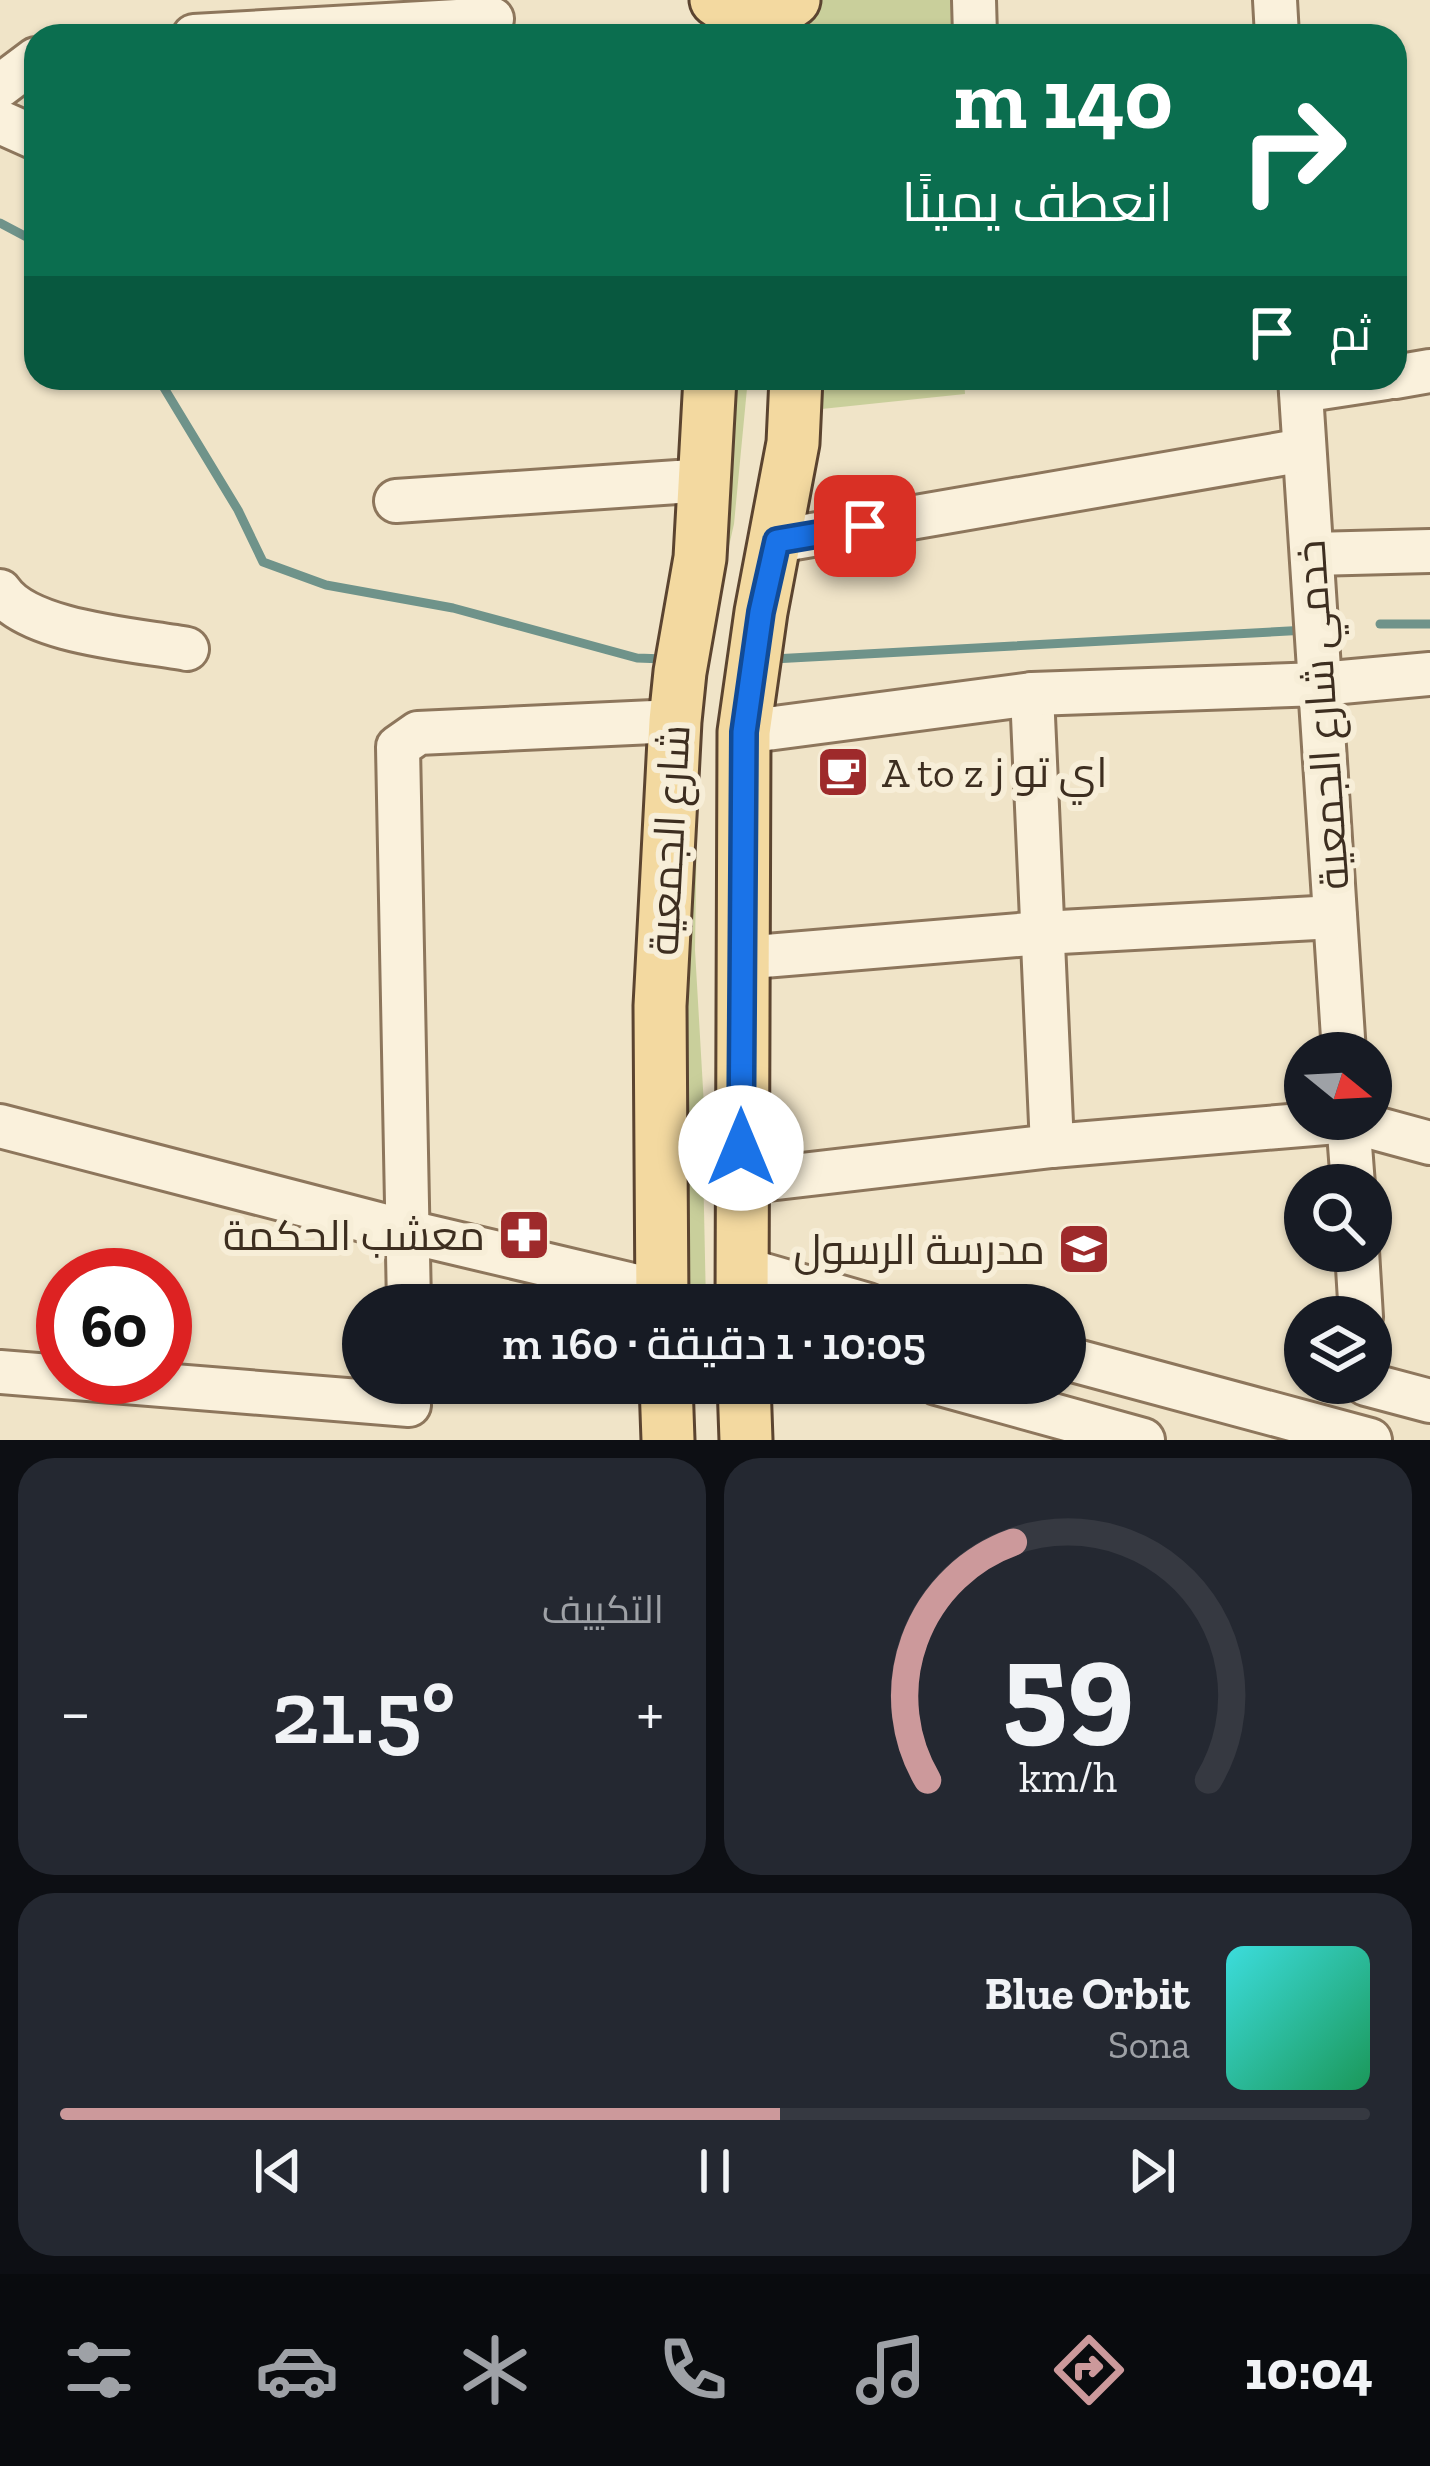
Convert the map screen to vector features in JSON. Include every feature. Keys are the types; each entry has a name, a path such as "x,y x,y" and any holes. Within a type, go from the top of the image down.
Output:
{"main road":[{"path":"714,0 740,13 757,15 797,0"},
{"name":"شارع الجمعية","path":"662,1284 659,1006 675,722 707,480 710,390"},
{"name":"شارع الجمعية","path":"746,1284 740,1182 744,732 793,443 795,390"},
{"path":"667,1404 668,1440"},
{"path":"745,1404 746,1440"}],"street":[{"path":"393,24 492,18"},
{"name":"خدمي شارع الجمعية","path":"1300,390 1343,1032"},
{"path":"777,541 1304,450"},
{"path":"396,501 707,480"},
{"path":"1312,554 1430,551"},
{"path":"0,591 6,600 46,622 187,650"},
{"path":"744,732 1032,694 1319,684 1430,674"},
{"path":"1032,694 1052,1145"},
{"path":"409,1284 398,747 418,733 675,722"},
{"path":"741,958 1042,932 1335,917"},
{"path":"740,1182 1052,1145 1284,1125"},
{"path":"0,1126 608,1284"},
{"path":"1392,1132 1430,1143"},
{"path":"1086,1364 1370,1440 1367,1404"},
{"path":"0,1372 409,1409"},
{"path":"1392,1390 1430,1401"},
{"path":"1013,1404 1143,1440"}],"green space":[{"path":"806,0 970,0 970,24 807,24"},
{"path":"723,390 747,390 734,524 699,678 695,950 704,1106 695,1116 686,1113 675,920"},
{"path":"812,390 965,390 965,394 812,410"},
{"path":"688,1157 703,1162 706,1284 678,1284 676,1166"}],"waterway":[{"path":"0,223 24,236"},
{"path":"165,390 238,510 263,562 326,585 453,608 637,658 664,659"},
{"path":"1380,624 1430,624"},
{"path":"773,659 1307,630"}],"place":[{"name":"A to z اي تو ز","path":"843,772"},
{"name":"معشب الحكمة","path":"524,1235"},
{"name":"مدرسة الرسول","path":"1084,1249"}],"route":[{"path":"741,1148 744,732 761,612 777,541 865,526"}]}
